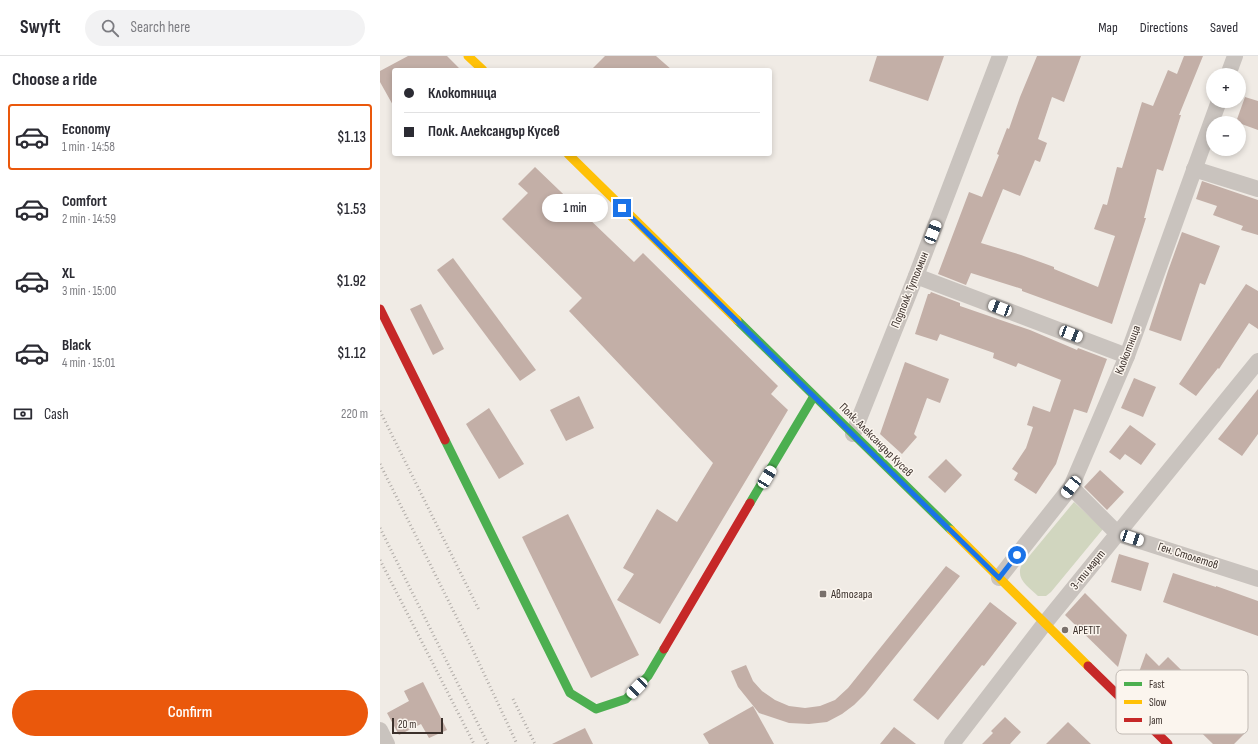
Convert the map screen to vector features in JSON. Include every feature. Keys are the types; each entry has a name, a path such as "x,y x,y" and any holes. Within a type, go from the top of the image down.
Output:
{"street":[{"path":"468,56 480,68"},
{"name":"Подполк. Тутолмин","path":"852,434 916,276 1000,56"},
{"path":"1231,68 1236,56"},
{"name":"Клокотница","path":"999,578 1071,487 1127,356 1216,108"},
{"name":"Полк. Александър Кусев","path":"570,156 1116,693"},
{"path":"1194,168 1258,189"},
{"path":"916,276 1127,356"},
{"path":"380,309 570,693 596,709 626,699 648,676 814,396"},
{"name":"3-ти март","path":"952,744 1045,623 1258,361"},
{"path":"1071,487 1118,534"},
{"name":"Ген. Столетов","path":"1118,534 1258,579"},
{"path":"380,730 387,744"},
{"name":"Полк. Александър Кусев","path":"1158,734 1168,744"}],"green space":[{"path":"1074,502 1103,529 1051,592 1046,596 1038,596 1024,583 1020,575 1021,566"}],"building":[{"path":"408,56 447,56 459,68 392,68 392,103 380,82 380,71"},
{"path":"605,56 656,56 670,68 593,68"},
{"path":"877,56 944,56 928,101 869,81"},
{"path":"1037,56 1081,56 1064,102 1052,97 1038,139 1047,143 1040,162 1035,160 1020,196 1003,189 981,243 1054,267 1054,269 1098,287 1115,236 1094,229 1103,204 1107,205 1117,167 1122,168 1142,102 1153,106 1168,70 1177,74 1184,56 1203,56 1179,115 1181,115 1163,171 1157,169 1144,218 1146,218 1112,324 1022,291 1022,289 971,273 966,285 938,274 969,192 982,197 999,155 997,154 1007,128 1009,129"},
{"path":"1246,97 1258,101 1258,130 1246,126 1246,116 1238,116 1241,108 1246,108"},
{"path":"535,167 634,262 643,253 778,386 771,394 788,410 660,624 617,600 634,574 623,568 657,509 677,522 713,463 569,311 582,298 502,219 528,193 518,184"},
{"path":"1202,181 1258,200 1258,235 1241,230 1243,226 1213,215 1217,206 1196,199"},
{"path":"1182,232 1220,246 1205,285 1200,283 1181,341 1149,330"},
{"path":"453,258 536,370 520,381 437,270"},
{"path":"1246,284 1258,291 1258,329 1249,323 1219,369 1218,368 1196,396 1179,384"},
{"path":"931,292 960,303 960,306 1030,330 1077,350 1078,348 1107,359 1087,413 1074,409 1056,464 1036,494 1014,480 1018,473 1012,469 1026,448 1033,427 1027,425 1033,406 1050,412 1061,380 1018,363 1016,367 993,358 994,353 940,334 937,341 915,334 928,294"},
{"path":"421,304 444,349 433,355 410,309"},
{"path":"905,362 949,379 940,403 927,398 914,434 917,437 902,454 880,434"},
{"path":"1134,378 1156,387 1143,417 1121,408"},
{"path":"1258,389 1258,434 1242,456 1218,439"},
{"path":"579,396 594,428 566,441 550,410"},
{"path":"489,408 524,464 499,479 466,424"},
{"path":"1130,425 1156,444 1141,465 1125,454 1120,460 1109,452"},
{"path":"946,459 962,475 945,493 928,477"},
{"path":"1100,470 1124,492 1107,510 1084,487"},
{"path":"568,514 639,655 591,678 522,537"},
{"path":"1119,554 1149,563 1141,591 1111,582"},
{"path":"946,566 960,576 865,694 842,714 827,722 809,724 789,723 759,713 738,687 731,671 746,665 753,681 762,691 775,700 789,706 805,708 820,706 835,700 848,688"},
{"path":"1173,573 1258,601 1258,636 1163,602"},
{"path":"1085,593 1127,635 1118,667 1065,615"},
{"path":"990,602 1017,623 984,666 982,665 938,720 913,700"},
{"path":"1146,653 1159,666 1168,657 1181,670 1140,670"},
{"path":"423,682 447,730 429,738 421,724 399,735 387,713 409,701 404,691"},
{"path":"753,706 774,744 709,744 703,734"},
{"path":"1005,717 1021,732 1010,744 982,744 993,733 991,731"},
{"path":"1068,722 1091,744 1046,744"},
{"path":"894,727 916,744 880,744"},
{"path":"585,728 593,744 552,744"},
{"path":"1203,734 1244,734 1234,744 1213,744"}],"railway":[{"path":"380,411 479,610"},
{"path":"380,464 471,646 517,744"},
{"path":"380,528 488,744"},
{"path":"380,560 474,744"},
{"path":"513,699 535,744"}],"traffic: fast":[{"path":"737,320 951,530"},
{"path":"750,503 814,396"},
{"path":"445,440 570,693 596,709 626,699 648,676 664,649"}],"traffic: slow":[{"path":"468,56 481,68"},
{"path":"570,156 737,320"},
{"path":"951,530 1088,666"}],"traffic: jam":[{"path":"380,309 445,440"},
{"path":"664,649 750,503"},
{"path":"1088,666 1116,693"},
{"path":"1158,734 1168,744"}],"place":[{"name":"Автогара","path":"823,594"},
{"name":"APETIT","path":"1065,630"}],"route":[{"path":"622,208 999,578 1017,555"}]}
